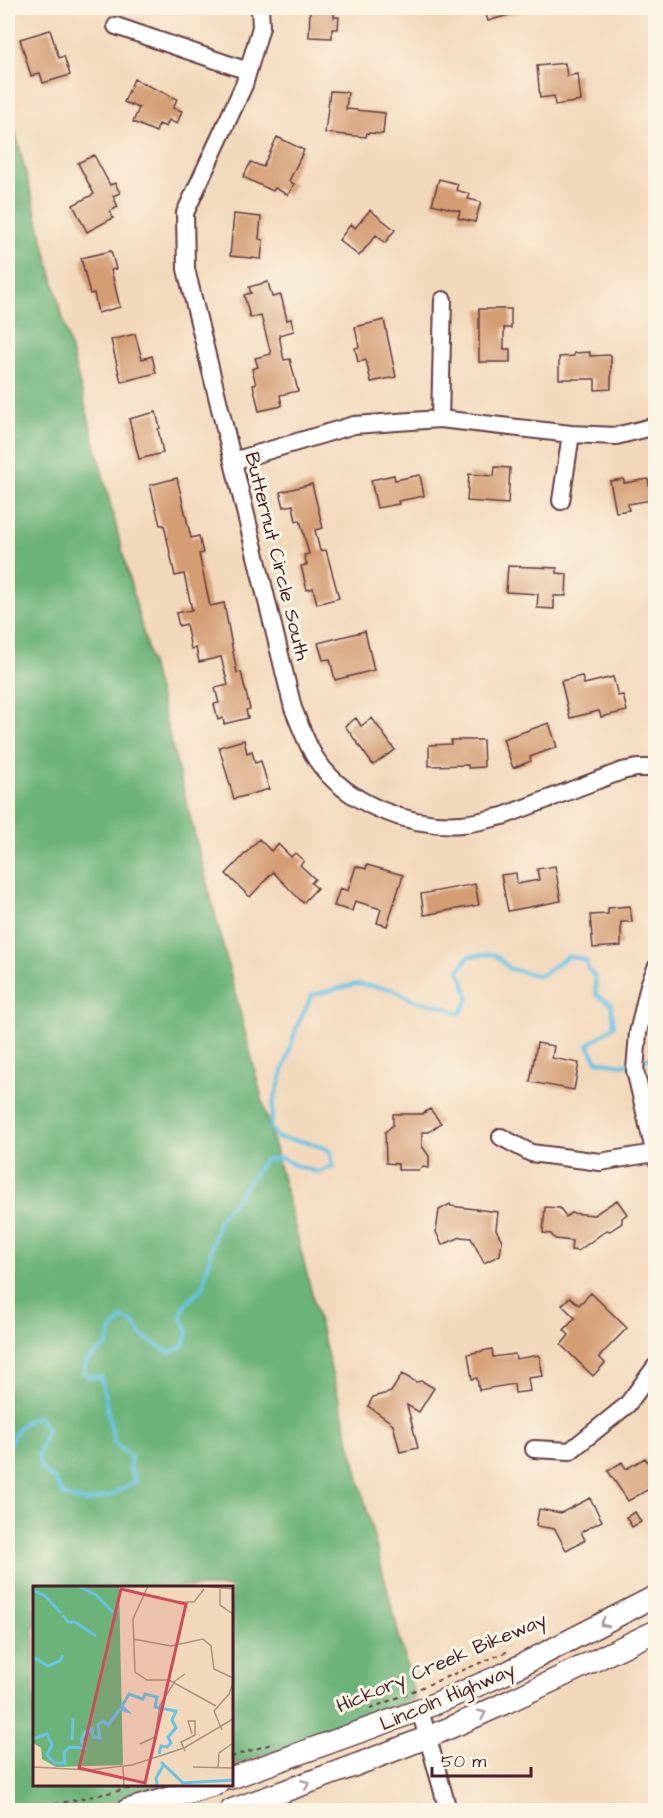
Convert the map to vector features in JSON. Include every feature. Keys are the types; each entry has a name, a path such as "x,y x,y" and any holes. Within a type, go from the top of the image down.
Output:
{"main road":[{"name":"Lincoln Highway","path":"232,1779 420,1710 504,1674 656,1596"},
{"name":"Lincoln Highway","path":"231,1810 428,1737 498,1707 656,1631"},
{"path":"128,1810 214,1785"}],"street":[{"name":"Butternut Circle South","path":"260,8 261,27 244,85 185,213 186,269 293,708 316,759 328,773 359,799 383,811 412,820 461,824 503,816 622,771 656,768"},
{"path":"116,26 248,71"},
{"path":"440,419 443,300"},
{"path":"233,461 354,425 440,419 571,434 616,436 656,426"},
{"path":"561,501 571,434"},
{"path":"501,1137 531,1153 600,1162 655,1156 635,1070 638,1033 649,985 656,968"},
{"path":"534,1449 570,1450 627,1405 656,1366"},
{"path":"420,1710 448,1810"}],"path":[{"name":"Hickory Creek Bikeway","path":"366,1710 515,1648"},
{"path":"232,1757 283,1740"},
{"path":"28,1810 145,1785"}],"green space":[{"path":"8,103 415,1698 336,1731 232,1766 232,1586 33,1586 33,1785 179,1785 81,1810 8,1810"}],"building":[{"path":"310,8 335,8 334,17 339,17 338,29 332,29 332,38 309,37"},
{"path":"484,8 525,8 525,10 488,21"},
{"path":"50,30 59,58 64,56 70,75 43,83 40,73 31,76 20,39"},
{"path":"565,63 567,76 578,74 581,101 555,105 554,96 540,98 537,66"},
{"path":"134,79 177,99 173,108 182,111 177,124 169,120 166,127 159,124 156,132 133,122 139,108 124,102"},
{"path":"330,91 348,92 346,109 385,113 383,134 367,133 366,137 325,133"},
{"path":"277,137 304,150 289,181 294,184 288,195 275,188 273,191 243,177 251,162 263,167"},
{"path":"94,155 110,185 115,183 120,193 113,196 118,207 110,211 113,218 87,232 73,205 94,194 78,163"},
{"path":"439,179 458,184 456,190 470,194 468,199 481,202 475,222 458,218 460,211 432,204"},
{"path":"370,210 395,230 385,243 376,235 359,256 339,240 351,224 355,228"},
{"path":"234,214 261,217 259,239 263,240 261,259 230,256"},
{"path":"111,251 116,269 111,270 120,307 98,313 94,293 90,294 81,258"},
{"path":"268,282 272,297 281,295 287,320 291,319 294,331 279,335 284,360 290,359 298,391 280,395 282,406 259,411 252,369 258,367 255,358 271,354 261,316 250,318 244,295 251,293 249,287"},
{"path":"479,309 511,309 511,328 504,328 504,349 510,349 510,362 479,362"},
{"path":"384,320 396,377 371,382 366,360 358,362 355,348 359,347 355,327"},
{"path":"135,334 142,359 152,356 156,373 121,382 111,340"},
{"path":"590,352 590,356 611,355 611,389 595,390 595,379 559,379 559,357"},
{"path":"156,412 163,453 139,459 129,419"},
{"path":"495,467 510,468 508,504 467,501 469,474 494,476"},
{"path":"394,475 395,480 420,475 424,496 377,508 371,480"},
{"path":"177,478 191,538 199,536 203,553 199,554 210,606 224,603 237,673 241,672 250,709 246,710 248,718 224,724 223,718 218,720 214,704 219,703 215,688 228,685 221,657 199,662 196,648 191,649 186,624 179,626 176,613 192,610 184,574 175,576 164,525 160,525 150,485"},
{"path":"624,479 624,483 648,479 652,500 628,504 629,510 616,512 610,481"},
{"path":"312,484 323,528 315,530 320,551 326,550 339,598 317,604 313,588 307,590 301,566 307,565 304,555 309,554 300,520 296,521 293,505 284,507 280,492"},
{"path":"508,566 557,568 557,573 567,574 566,596 554,596 554,609 537,608 538,594 506,592"},
{"path":"365,631 374,670 335,680 330,659 323,660 318,643"},
{"path":"582,676 584,684 613,677 618,696 623,695 627,711 601,717 599,711 570,718 561,681"},
{"path":"356,718 361,726 372,718 395,750 373,765 345,726"},
{"path":"549,723 557,747 530,757 531,761 513,768 503,739"},
{"path":"244,740 247,753 252,751 255,763 261,761 269,789 234,799 219,747"},
{"path":"451,740 483,740 484,767 429,766 429,745 451,744"},
{"path":"259,839 271,851 278,844 291,857 295,853 304,861 300,865 315,879 311,883 317,888 303,903 273,872 250,897 226,874"},
{"path":"367,865 403,875 387,926 377,923 381,909 355,901 352,911 334,906 340,888 348,891 356,866 366,869"},
{"path":"555,866 561,901 508,911 501,875 516,873 517,884 539,880 537,869"},
{"path":"475,884 479,905 424,915 421,894"},
{"path":"630,906 632,922 621,922 621,946 593,948 590,915 608,914 608,908"},
{"path":"537,1043 554,1046 552,1058 579,1063 574,1090 530,1082"},
{"path":"430,1109 441,1123 429,1132 422,1132 422,1146 429,1156 429,1168 398,1170 398,1164 386,1163 385,1132 393,1125 393,1114 422,1114"},
{"path":"617,1200 627,1214 622,1218 622,1223 610,1231 607,1230 578,1251 571,1250 572,1241 555,1239 551,1234 543,1233 545,1207 560,1208 566,1217 571,1213 594,1215"},
{"path":"450,1204 451,1206 498,1212 496,1229 502,1241 500,1255 484,1263 471,1238 461,1237 442,1245 436,1232 439,1210"},
{"path":"591,1293 627,1328 599,1357 605,1363 593,1376 561,1345 569,1335 564,1330 575,1318 562,1305 570,1297 579,1305"},
{"path":"492,1349 493,1357 515,1354 516,1359 539,1355 543,1376 528,1378 530,1391 515,1393 514,1384 479,1390 477,1378 472,1379 468,1354"},
{"path":"402,1374 434,1388 419,1412 407,1405 418,1448 400,1452 393,1424 368,1406 373,1397 391,1392"},
{"path":"645,1458 656,1475 656,1485 628,1501 608,1471 622,1462 626,1469"},
{"path":"590,1498 602,1521 581,1532 585,1540 566,1550 555,1529 536,1526 539,1509 561,1513"},
{"path":"635,1512 641,1522 632,1527 626,1517"}],"waterway":[{"path":"8,1448 19,1428 39,1416 47,1430 38,1455 41,1469 54,1479 64,1496 86,1502 109,1496 135,1482 130,1468 131,1457 114,1442 101,1377 88,1377 83,1371 87,1361 107,1345 111,1331 122,1318 133,1323 142,1336 170,1353 184,1345 188,1332 181,1315 186,1304 203,1287 218,1221 264,1160 283,1158 294,1165 317,1172 333,1166 330,1150 307,1142 277,1138 271,1128 273,1104 297,1026 312,995 357,984 392,989 415,1001 442,1006 460,1014 469,998 459,970 469,956 494,954 510,969 540,976 568,956 586,960 588,969 595,977 596,995 611,1004 614,1026 588,1045 597,1061 622,1065 631,1062"},
{"path":"642,1060 656,1056"},
{"path":"8,1585 11,1600 8,1622"}]}
